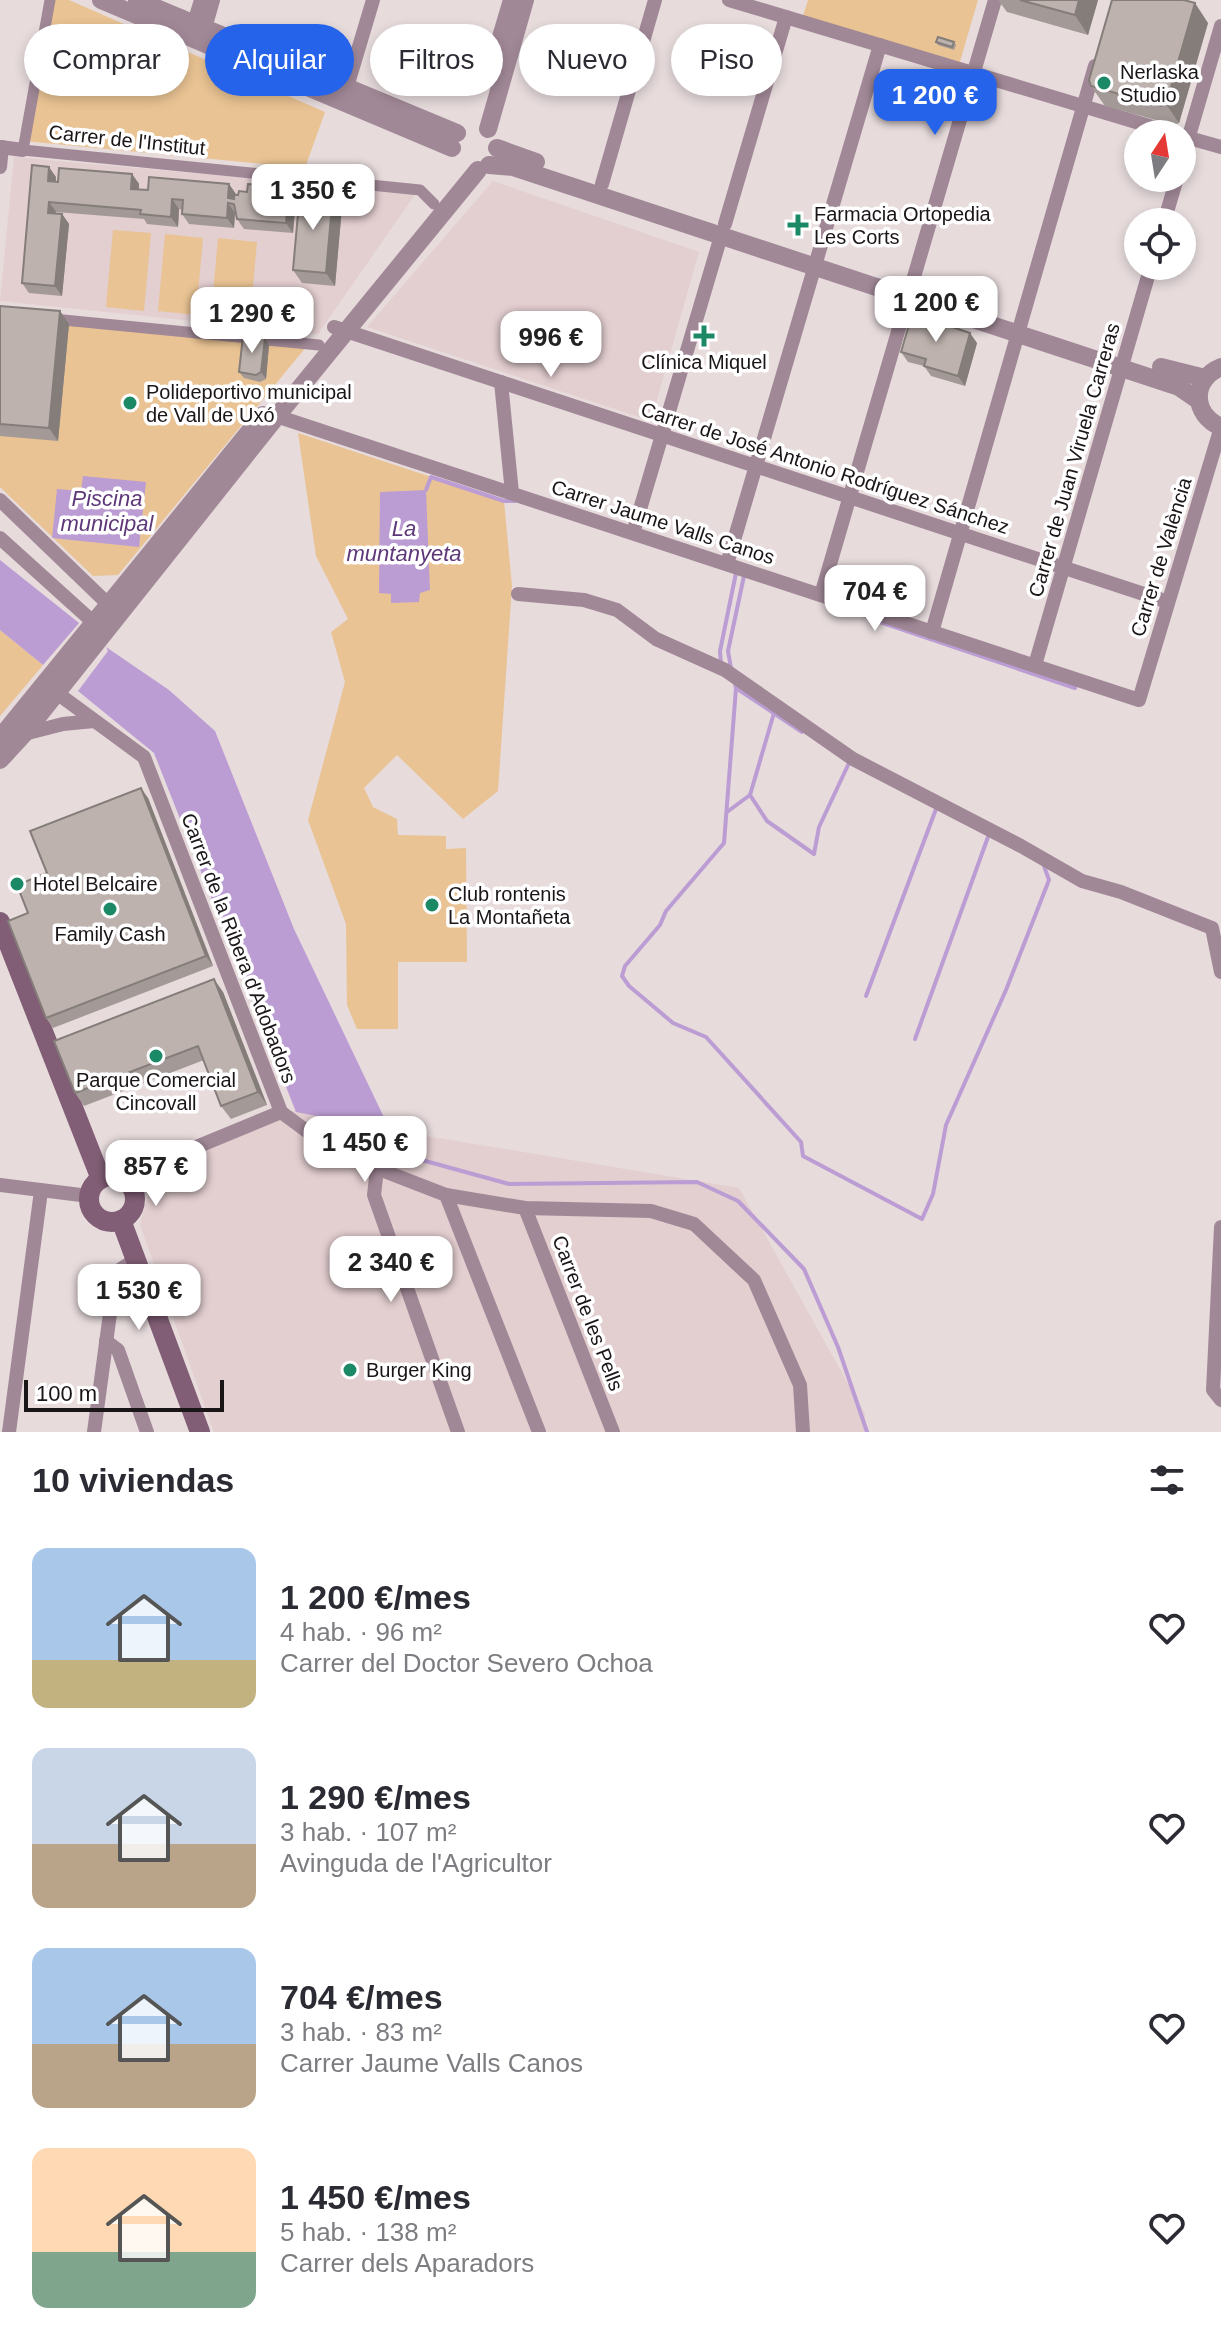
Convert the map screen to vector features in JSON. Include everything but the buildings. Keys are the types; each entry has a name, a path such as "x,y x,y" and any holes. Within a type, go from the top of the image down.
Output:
{"main road":[{"path":"0,922 54,1042 95,1188 90,1204 98,1217 113,1222 132,1211 135,1196 129,1183 115,1176 95,1188"},
{"path":"121,1220 200,1432"}],"street":[{"path":"23,150 50,0"},
{"path":"101,0 205,36"},
{"path":"137,0 197,33"},
{"path":"197,33 201,0"},
{"path":"197,33 213,0"},
{"path":"354,64 373,0"},
{"path":"94,630 340,329 482,163 482,127 512,0"},
{"path":"454,140 482,127 525,0"},
{"path":"601,190 655,0"},
{"path":"729,0 1130,120"},
{"path":"821,595 995,0"},
{"path":"633,533 786,17"},
{"path":"1188,120 1221,26"},
{"path":"727,564 880,45"},
{"path":"932,632 1101,46"},
{"path":"347,96 454,140 482,163 601,190 1123,362 1179,387 1198,400 1206,417 1221,427"},
{"path":"1196,140 1221,147"},
{"path":"0,167 1,147"},
{"name":"Carrer de l'Institut","path":"1,147 420,190 434,204"},
{"path":"0,760 24,734 58,685 108,604 271,414 319,345 340,329 434,204 482,163"},
{"name":"Carrer de Juan Viruela Carreras","path":"1035,665 1147,280"},
{"path":"46,318 319,345"},
{"name":"Carrer de José Antonio Rodríguez Sánchez","path":"340,329 1168,602"},
{"path":"1123,362 1205,378"},
{"path":"1198,400 1205,378 1221,367"},
{"path":"501,382 512,493"},
{"name":"Carrer Jaume Valls Canos","path":"271,414 1139,700"},
{"name":"Carrer de València","path":"1139,700 1221,427"},
{"path":"0,500 108,604"},
{"path":"0,538 94,630"},
{"path":"518,594 584,600 617,610 656,639 725,670 853,759 1082,881 1121,892 1212,928 1221,972"},
{"path":"0,738 58,685"},
{"name":"Carrer de la Ribera d'Adobadors","path":"58,685 94,721 144,757 221,978 281,1112 335,1152 446,1195 525,1208 651,1211 694,1224 754,1280 800,1385 803,1432"},
{"path":"24,734 63,724 94,721"},
{"path":"129,1183 143,1169 281,1112"},
{"path":"377,1169 374,1195 458,1432"},
{"path":"0,1185 41,1191 95,1188"},
{"path":"9,1432 41,1191"},
{"path":"446,1195 539,1432"},
{"name":"Carrer de les Pells","path":"525,1208 613,1432"},
{"path":"1221,1227 1213,1390 1221,1400"},
{"path":"94,1432 114,1284 121,1269 135,1260"},
{"path":"106,1341 118,1350 147,1432"}],"shaded area":[{"path":"55,0 69,0 124,24 50,24"},
{"path":"808,0 978,0 959,65 802,19"},
{"path":"189,52 205,60 205,96 288,96 325,112 305,168 24,141 34,96 189,96"},
{"path":"14,157 416,193 318,334 0,301"},
{"path":"493,181 699,252 651,421 367,327"},
{"path":"113,230 151,233 144,311 106,307"},
{"path":"165,234 203,238 196,315 158,311"},
{"path":"218,238 257,242 250,319 211,316"},
{"name":"Polideportivo municipal de Vall de Uxó","path":"0,318 307,346 118,575 93,576 0,487"},
{"path":"298,433 504,501 512,586 498,791 463,819 397,755 364,788 373,807 397,819 398,835 446,836 446,849 466,848 467,962 398,962 398,1029 357,1029 347,1005 346,924 308,820 345,682 331,632 348,619 316,556"},
{"path":"0,630 43,665 0,716"},
{"path":"297,1110 390,1130 739,1188 865,1414 864,1432 214,1432 140,1225 154,1170"}],"water":[{"name":"Piscina municipal","path":"83,476 146,482 139,547 52,538 57,489 81,491"},
{"name":"La muntanyeta","path":"426,490 430,590 420,593 419,602 391,603 391,594 379,593 380,492"},
{"path":"0,560 79,623 43,665 0,630"},
{"path":"106,647 169,690 215,731 294,929 390,1130 296,1112 154,753 78,691 108,651"}],"waterway":[{"path":"426,490 431,477 504,501 515,501"},
{"path":"721,665 720,651 736,573"},
{"path":"731,668 728,651 744,576"},
{"path":"880,622 1075,688"},
{"path":"735,684 736,688 802,732"},
{"path":"736,688 724,843 666,911 660,925 625,966 622,976 629,986 673,1023 706,1037 801,1142 803,1156 922,1219 933,1194 946,1125 1006,990 1049,880 1044,866"},
{"path":"727,812 750,795 774,713"},
{"path":"750,795 767,821 814,854 819,827 849,763"},
{"path":"866,996 936,809"},
{"path":"915,1039 988,837"},
{"path":"383,1126 400,1154 509,1184 697,1182 738,1201 804,1269 838,1347 867,1432"}],"place":[{"name":"Nerlaska Studio","path":"1104,83"},
{"name":"Farmacia Ortopedia Les Corts","path":"798,225"},
{"name":"Clínica Miquel","path":"704,336"},
{"name":"Polideportivo municipal de Vall de Uxó","path":"130,403"},
{"name":"Hotel Belcaire","path":"17,884"},
{"name":"Club rontenis La Montañeta","path":"432,905"},
{"name":"Family Cash","path":"110,909"},
{"name":"Parque Comercial Cincovall","path":"156,1056"},
{"name":"Burger King","path":"350,1370"}]}
